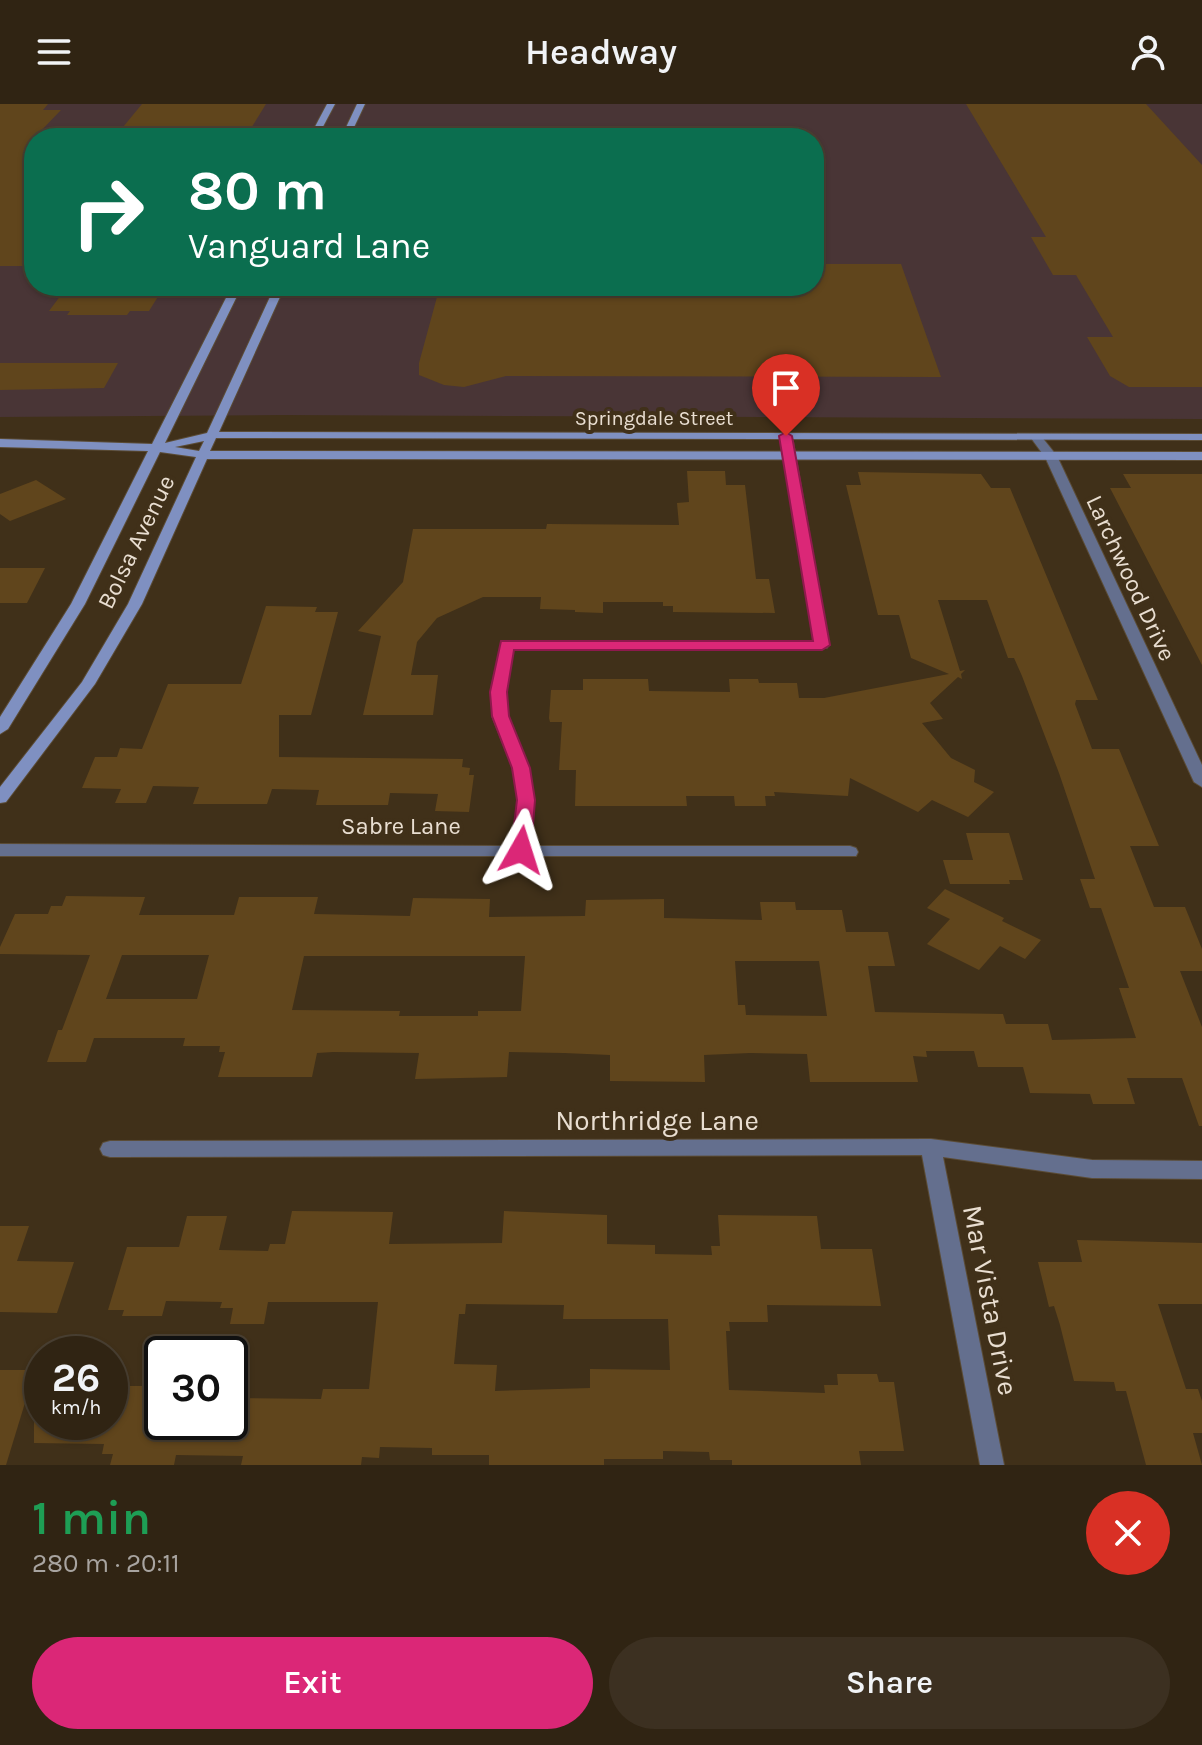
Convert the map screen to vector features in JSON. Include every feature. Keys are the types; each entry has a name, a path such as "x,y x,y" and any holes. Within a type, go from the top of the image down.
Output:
{"main road":[{"path":"318,128 331,104"},
{"path":"350,128 361,104"},
{"name":"Bolsa Avenue","path":"0,729 78,604 232,296"},
{"name":"Bolsa Avenue","path":"0,798 95,673 135,604 276,296"},
{"name":"Springdale Street","path":"156,448 213,435 1202,437"},
{"name":"Springdale Street","path":"0,443 156,448 203,455 1202,456"}],"street":[{"path":"521,850 526,800 521,768 500,716 499,692 507,645 822,645 786,436"},
{"name":"Larchwood Drive","path":"1037,438 1051,456 1202,782"},
{"name":"Sabre Lane","path":"0,850 850,852"},
{"name":"Northridge Lane","path":"110,1149 931,1147 1092,1169 1202,1170"},
{"name":"Mar Vista Drive","path":"931,1147 992,1465"}],"shaded area":[{"path":"0,104 1202,104 1202,419 281,415 0,417"}],"building":[{"path":"0,104 48,104 43,110 61,110 44,128 24,128 24,266 0,266"},
{"path":"142,104 266,104 251,128 122,128"},
{"path":"966,104 1146,104 1202,165 1202,387 1129,387 1110,376 1087,337 1113,337 1076,275 1053,275 1031,237 1046,237"},
{"path":"824,264 901,264 941,377 506,376 464,387 444,385 419,375 419,363 437,296 824,296"},
{"path":"60,296 158,296 149,311 130,311 127,315 67,315 70,311 49,311"},
{"path":"0,363 118,363 104,388 0,390"},
{"path":"687,471 725,471 726,485 745,485 756,579 769,579 775,613 673,612 673,606 663,606 663,602 603,602 603,613 575,612 540,609 541,597 483,597 437,618 417,642 411,675 438,675 433,715 363,715 381,636 358,631 403,582 413,529 546,529 547,524 679,525 677,503 689,502"},
{"path":"858,472 981,474 991,488 1010,488 1098,700 1076,700 1075,704 1092,749 1119,749 1159,846 1130,846 1154,907 1185,907 1202,949 1202,971 1180,971 1202,1027 1202,1126 1199,1126 1182,1078 1127,1078 1135,1104 1093,1104 1090,1094 1030,1093 1023,1067 978,1067 974,1051 926,1051 927,1057 913,1056 918,1082 810,1082 807,1054 750,1053 704,1055 705,1082 610,1081 610,1055 509,1052 507,1077 415,1079 419,1053 333,1052 317,1053 312,1077 218,1077 225,1052 219,1052 220,1046 183,1046 185,1038 94,1038 86,1062 47,1062 90,955 0,954 0,947 15,914 48,914 51,906 62,906 66,896 145,897 139,915 234,915 239,897 318,897 314,914 410,916 413,898 490,899 489,917 585,916 586,900 664,899 664,918 762,920 760,902 795,902 796,910 842,910 846,932 888,932 895,966 868,966 875,1012 1003,1014 1006,1024 1048,1024 1052,1040 1136,1038 1119,988 1129,988 1101,908 1090,908 1080,879 1095,879 1059,773 1022,676 1014,658 1008,658 987,600 938,600 960,671 965,670 961,674 962,679 958,677 930,703 943,719 922,723 951,758 975,770 974,782 994,792 968,817 932,800 918,812 850,778 848,796 774,792 775,796 765,796 766,806 735,806 734,796 686,796 687,806 575,806 576,770 559,770 562,722 550,722 551,690 583,690 583,679 648,679 649,691 730,692 729,679 758,679 759,683 797,683 799,698 824,698 949,674 911,658 899,615 878,615 846,485 861,485","holes":["122,955 209,955 197,999 106,999","304,956 525,956 521,1011 478,1011 478,1016 399,1016 400,1011 292,1010","735,961 819,961 827,1016 746,1015 745,1005 738,1005"]},
{"path":"1123,474 1202,474 1202,665 1110,488 1131,488"},
{"path":"36,480 66,499 10,521 0,514 0,494"},
{"path":"0,568 45,568 27,603 0,603"},
{"path":"266,606 317,607 315,612 338,612 311,715 279,715 279,757 463,759 462,767 470,768 469,775 474,775 469,812 435,811 438,794 390,793 388,805 316,805 319,790 272,789 267,804 193,804 199,787 153,786 146,803 115,803 121,789 82,788 95,757 117,757 120,748 142,749 168,684 241,684"},
{"path":"966,833 1009,833 1023,880 1009,880 1010,884 950,884 943,860 973,860"},
{"path":"945,889 1041,940 1025,959 1000,946 979,970 927,944 950,919 927,908"},
{"path":"292,1211 393,1212 389,1244 502,1243 504,1211 607,1215 607,1244 655,1245 655,1254 712,1255 711,1246 720,1246 718,1215 817,1216 821,1249 872,1249 881,1306 767,1305 768,1322 729,1322 730,1331 726,1331 729,1390 825,1393 824,1385 838,1385 837,1374 877,1374 879,1382 894,1382 904,1451 859,1451 861,1465 732,1465 732,1460 710,1460 709,1452 663,1451 663,1459 604,1459 604,1465 489,1465 489,1455 432,1455 432,1448 380,1447 379,1458 362,1457 361,1465 241,1465 243,1456 176,1455 174,1465 110,1465 113,1454 102,1454 104,1444 34,1443 34,1440 128,1440 128,1386 144,1386 144,1440 248,1440 248,1398 321,1399 323,1389 369,1389 378,1302 268,1302 264,1324 230,1324 233,1308 220,1308 222,1302 166,1301 162,1316 122,1316 124,1310 108,1310 127,1247 179,1247 187,1216 227,1216 219,1250 268,1251 270,1244 285,1244","holes":["466,1304 564,1305 563,1319 668,1319 670,1370 590,1369 590,1388 495,1391 497,1365 454,1364 459,1314 465,1314"]},
{"path":"0,1226 29,1226 17,1261 74,1262 57,1313 0,1312"},
{"path":"1077,1240 1202,1243 1202,1304 1158,1304 1186,1389 1198,1389 1202,1401 1202,1433 1193,1433 1202,1465 1146,1465 1126,1391 1116,1391 1114,1382 1074,1381 1060,1325 1054,1306 1049,1307 1038,1262 1082,1262"},
{"path":"0,1370 24,1370 24,1406 6,1465 0,1465"}],"route":[{"path":"521,850 526,800 521,768 500,716 499,692 507,645 822,645 786,436"}]}
